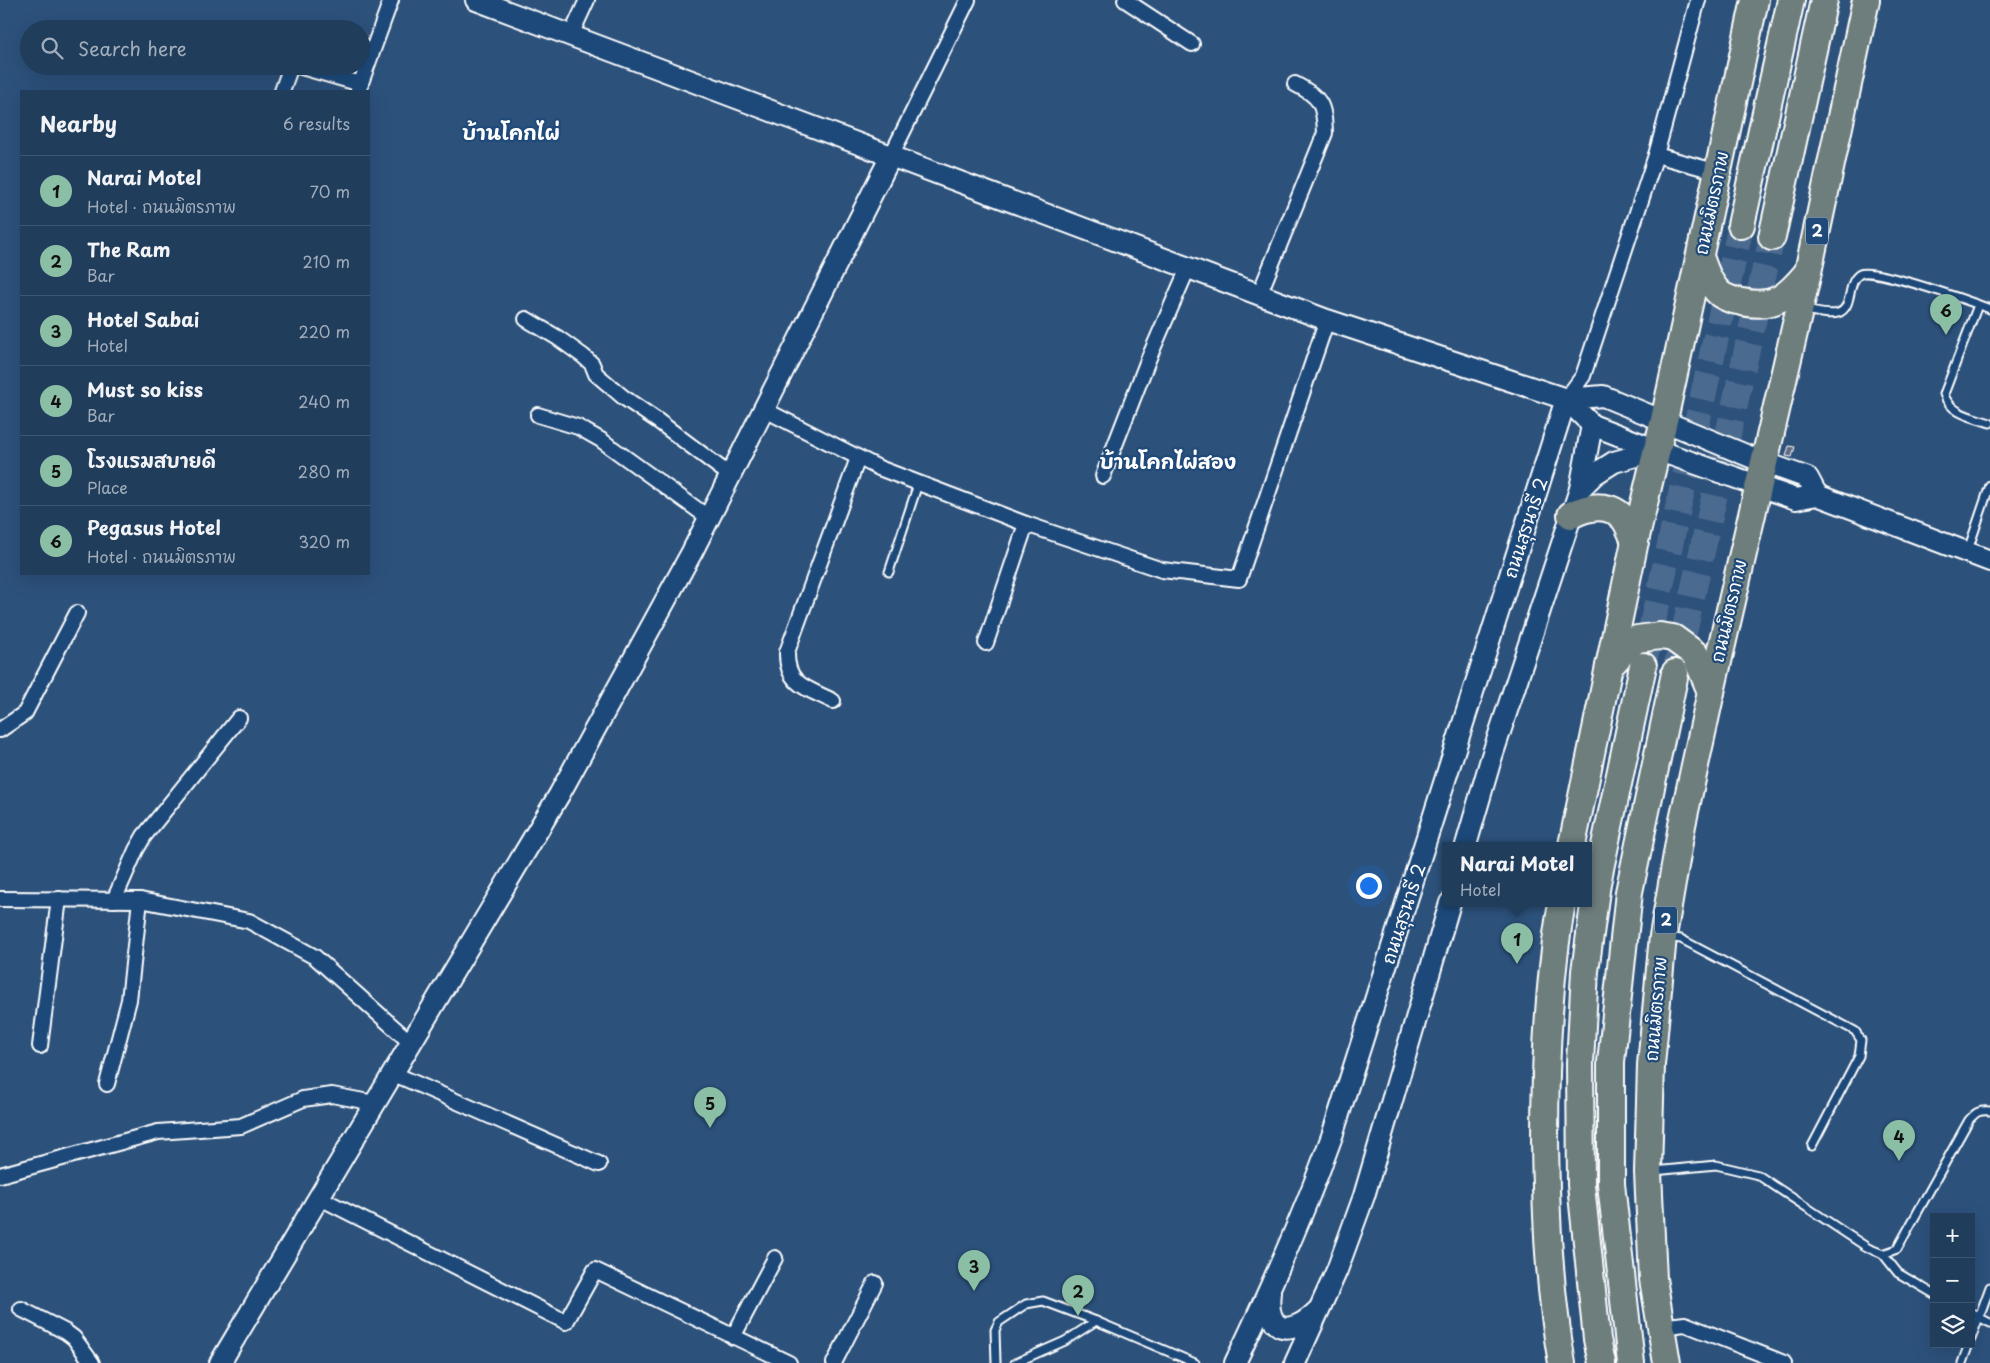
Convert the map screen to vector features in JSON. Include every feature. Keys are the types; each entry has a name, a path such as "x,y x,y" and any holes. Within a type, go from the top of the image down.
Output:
{"highway":[{"name":"ถนนมิตรภาพ","path":"1573,842 1635,541 1658,450 1755,0"},
{"name":"ถนนมิตรภาพ","path":"1741,225 1791,0"},
{"path":"1772,237 1824,0"},
{"name":"ถนนมิตรภาพ","path":"1666,1363 1653,1279 1648,1172 1651,1065 1663,936 1682,825 1808,272 1866,0"},
{"path":"1700,257 1710,281 1721,294 1732,300 1744,303 1772,303 1794,289 1808,272"},
{"path":"1572,516 1582,510 1594,507 1606,508 1616,512 1624,520 1635,541"},
{"path":"1609,668 1627,647 1637,639 1660,636 1673,638 1695,654 1711,692"},
{"path":"1602,1363 1582,1185 1581,1036 1585,971 1597,884 1611,809 1643,666"},
{"path":"1631,1363 1611,1184 1611,1062 1629,892 1674,673"},
{"path":"1561,907 1556,938 1545,1063 1546,1188 1554,1316 1562,1363"}],"street":[{"path":"370,58 391,0"},
{"path":"476,0 1327,320 1566,399 1603,396 1664,420 1761,473 1796,499 1817,495 1990,561"},
{"path":"571,36 586,0"},
{"path":"223,1362 318,1197 559,795 709,518 968,0"},
{"path":"1125,0 1192,44"},
{"path":"1566,399 1583,376 1656,155 1698,0"},
{"path":"282,90 288,75"},
{"path":"323,75 359,88 364,75"},
{"path":"1259,294 1325,133 1325,117 1319,100 1308,90 1295,84"},
{"path":"1656,155 1718,172"},
{"path":"1103,476 1148,360 1188,268"},
{"path":"526,319 583,356 592,364 596,374 623,397 730,476"},
{"path":"763,409 858,458 918,484 1026,524 1162,570 1240,580 1327,320"},
{"path":"1566,399 1592,425 1658,450 1761,473"},
{"name":"ถนนสุรนารี 2","path":"1235,1363 1270,1289 1312,1190 1354,1071 1566,399"},
{"path":"538,415 578,427 601,440 709,518"},
{"path":"1467,842 1491,759 1572,516 1580,488 1592,425"},
{"path":"1580,488 1595,474 1614,462 1658,450"},
{"path":"833,701 792,677 787,666 787,652 858,458"},
{"path":"986,643 1026,524"},
{"path":"0,730 25,713 77,613"},
{"path":"114,900 144,836 239,718"},
{"path":"0,899 140,900 249,921 315,957 410,1042"},
{"path":"40,1046 58,899"},
{"path":"107,1084 129,1000 140,900"},
{"path":"1294,1363 1337,1270 1364,1196 1449,907"},
{"path":"392,1073 599,1164"},
{"path":"0,1175 158,1132 241,1126 303,1099 332,1095 374,1103"},
{"path":"318,1197 566,1322 595,1270 789,1363"},
{"path":"733,1337 776,1258"},
{"path":"834,1363 875,1283"},
{"path":"1270,1289 1269,1306 1272,1317 1282,1327 1293,1328 1310,1319 1320,1308"},
{"path":"21,1308 74,1338 92,1363"},
{"path":"1661,1327 1685,1324 1784,1363"}],"lane":[{"path":"1799,310 1836,314 1842,312 1847,304 1854,280 1860,274 1866,272 1886,276 1990,309"},
{"path":"1978,305 1944,394 1947,404 1953,409 1990,423"},
{"path":"889,572 918,484"},
{"path":"1967,553 1990,485"},
{"path":"1663,936 1681,940 1855,1031 1862,1040 1859,1056 1812,1146"},
{"path":"1883,1254 1897,1249 1969,1120 1976,1112 1982,1110 1990,1111"},
{"path":"1648,1172 1716,1165 1758,1175 1868,1248 1883,1254 1898,1273 1930,1292"},
{"path":"1975,1328 1990,1287"},
{"path":"996,1363 995,1330 999,1322 1026,1304 1043,1301 1096,1320 1195,1363"},
{"path":"1975,1315 1990,1323"},
{"path":"1015,1363 1065,1341 1096,1320"},
{"path":"1962,1363 1968,1348"}],"building":[{"path":"1789,446 1795,447 1792,457 1786,456"}],"tunnel":[{"path":"1643,666 1741,225"},
{"path":"1675,673 1772,237"}],"place":[{"name":"Pegasus Hotel","path":"1946,335"},
{"name":"Narai Motel","path":"1517,964"},
{"name":"โรงแรมสบายดี","path":"710,1128"},
{"name":"Must so kiss","path":"1899,1161"},
{"name":"Hotel Sabai","path":"974,1291"},
{"name":"The Ram","path":"1078,1316"}],"district":[{"name":"บ้านโคกไผ่","path":"511,133"},
{"name":"บ้านโคกไผ่สอง","path":"1168,462"}]}
